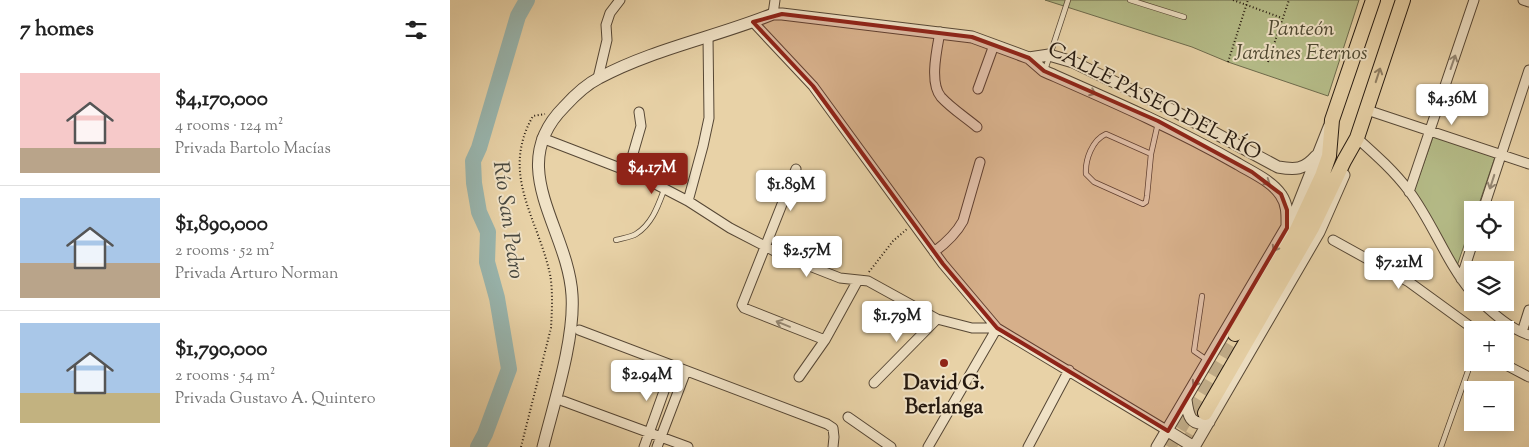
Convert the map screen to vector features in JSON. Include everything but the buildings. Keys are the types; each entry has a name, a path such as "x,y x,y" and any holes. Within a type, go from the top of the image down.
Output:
{"main road":[{"path":"1235,334 1301,222 1330,156 1332,120 1373,0"},
{"path":"1207,417 1312,228 1357,138 1403,0"}],"street":[{"path":"598,78 607,40 606,25 610,13 620,0"},
{"path":"773,14 775,0"},
{"path":"1410,192 1474,0"},
{"path":"1523,0 1529,2"},
{"name":"CALLE PASEO DEL RÍO","path":"543,447 566,351 572,297 566,260 540,185 538,155 542,138 557,113 583,88 598,78 637,60 773,14 972,37 1030,58 1044,71 1158,121 1210,148 1270,184 1281,194 1287,210 1286,228"},
{"path":"753,22 813,86 934,252 997,328 1194,447 1207,417"},
{"path":"940,32 936,57 935,85 940,96 977,127"},
{"path":"688,200 710,118 708,37"},
{"path":"978,89 994,45"},
{"name":"CALLE PASEO DEL RÍO","path":"1030,58 1049,55 1073,62 1174,111 1278,166 1292,169 1308,165 1318,154"},
{"path":"1486,201 1529,70"},
{"path":"1367,110 1529,164"},
{"path":"628,171 641,126 639,112"},
{"path":"1157,447 1286,228 1306,189 1332,120"},
{"path":"542,138 628,171 665,188 764,247 840,278 868,281 936,319 972,328 997,328"},
{"path":"1357,138 1387,165 1410,192 1464,284"},
{"path":"934,252 958,229 963,220 980,162"},
{"path":"796,169 742,307 825,340"},
{"path":"1332,240 1409,282 1464,322"},
{"path":"1461,280 1470,251"},
{"path":"799,377 825,340 860,280"},
{"path":"1491,311 1498,318 1525,333 1529,310"},
{"path":"874,383 936,319"},
{"path":"928,447 997,328"},
{"path":"579,330 827,424 833,428 833,447"},
{"path":"644,447 673,366"},
{"path":"1514,369 1529,377"},
{"path":"1028,447 1069,370"},
{"path":"657,447 686,371"},
{"path":"1186,400 1187,411 1191,419 1200,423 1207,417"},
{"path":"563,401 688,447"},
{"path":"848,417 891,447"}],"lane":[{"path":"1044,71 1068,0"},
{"path":"1130,0 1184,17"},
{"path":"1151,154 1106,134 1100,137 1094,144 1086,167 1086,174 1094,182 1143,204 1146,202 1151,154 1158,121"},
{"path":"616,240 635,235 645,226 654,214 665,188"},
{"path":"1202,296 1194,351 1209,361"},
{"path":"1441,447 1468,371"}],"path":[{"path":"1233,0 1283,18"},
{"path":"1228,62 1248,0"},
{"path":"1268,62 1289,0"},
{"path":"522,447 551,328 553,308 550,275 538,234 523,194 519,171 520,142 533,116 557,113"},
{"path":"860,280 892,241 914,224"}],"highlighted area":[{"path":"782,14 923,30 972,37 1029,58 1044,71 1158,121 1252,172 1281,194 1287,210 1287,228 1168,431 997,328 943,264 813,86 753,22"}],"green space":[{"name":"Panteón Jardines Eternos","path":"1045,0 1359,0 1328,96 1228,62 1192,47"},
{"path":"1434,134 1495,157 1480,201 1464,201 1464,245 1457,266 1414,191"}],"waterway":[{"name":"Río San Pedro","path":"478,447 485,434 509,369 497,298 487,262 488,232 479,212 474,183 473,161 479,148 518,16 527,0"}],"tunnel":[{"path":"1169,447 1235,334"},
{"path":"1185,447 1205,413"}],"place":[{"name":"David G. Berlanga","path":"944,363"}]}
